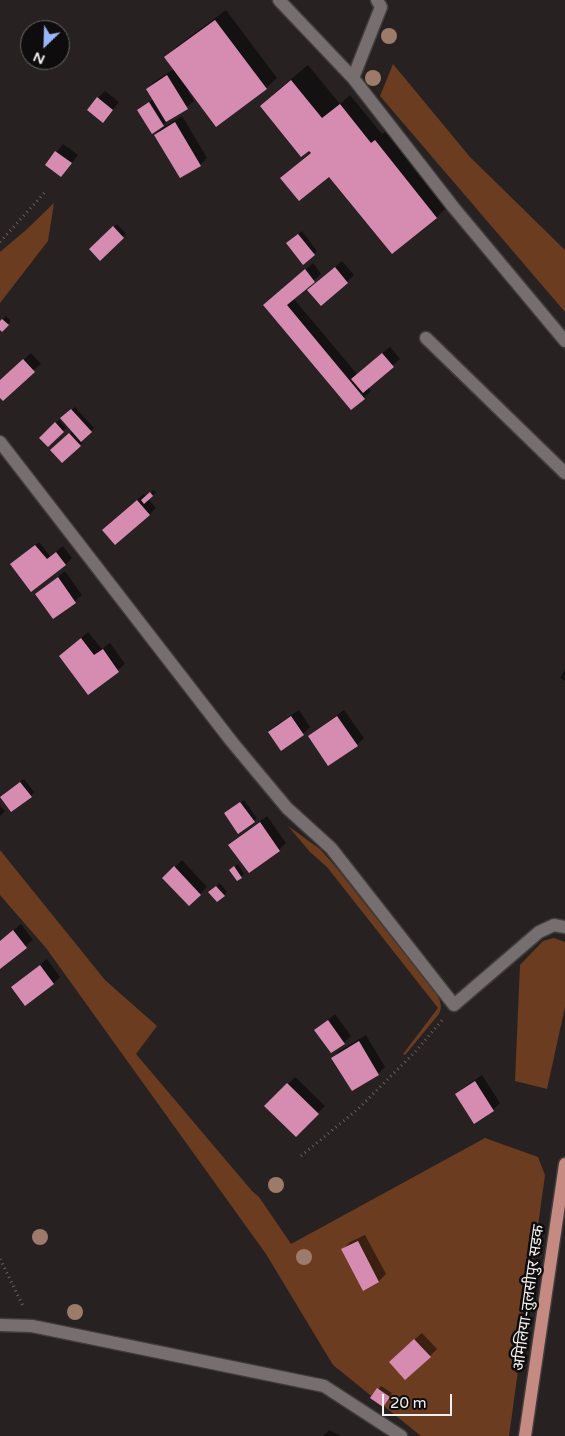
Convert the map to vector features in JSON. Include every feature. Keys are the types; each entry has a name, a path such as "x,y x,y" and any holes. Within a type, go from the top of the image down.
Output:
{"main road":[{"name":"अमिलिया-तुलसीपुर सडक","path":"525,1436 565,1164"}],"street":[{"path":"279,0 353,78 454,208 565,341"},
{"path":"353,78 381,7 377,0"},
{"path":"426,338 565,473"},
{"path":"0,442 232,742 287,808 331,848 454,1005 539,932 554,926 565,926"},
{"path":"0,1325 32,1326 324,1386 401,1436"}],"path":[{"path":"0,242 47,190"},
{"path":"302,1156 358,1109 410,1058 454,1005"},
{"path":"0,1259 7,1270 32,1326"}],"shaded area":[{"path":"393,64 470,157 565,250 565,312 380,96"},
{"path":"54,203 48,241 0,303 0,252"},
{"path":"288,826 320,849 436,993 441,1006 439,1014 405,1055 403,1054 438,1008 327,867 310,852"},
{"path":"0,850 105,980 157,1026 136,1054 259,1197 291,1244 485,1138 538,1157 545,1175 509,1436 421,1436 333,1365 266,1254 46,948 0,895"},
{"path":"554,938 565,942 565,1007 547,1089 515,1081 520,965 543,941"}],"building":[{"path":"215,20 267,89 216,127 164,57"},
{"path":"167,75 188,109 166,122 146,89"},
{"path":"291,80 322,118 340,104 371,143 375,140 437,218 392,254 329,177 299,201 280,178 311,153 309,151 301,157 260,106"},
{"path":"97,97 113,110 103,123 87,110"},
{"path":"149,102 164,126 152,134 137,110"},
{"path":"175,122 201,166 180,178 154,135"},
{"path":"55,151 72,163 61,177 45,165"},
{"path":"113,226 124,238 100,261 89,249"},
{"path":"298,234 315,255 303,265 286,243"},
{"path":"335,267 348,283 321,306 307,290"},
{"path":"305,269 315,282 287,305 365,399 351,410 263,305"},
{"path":"2,319 9,325 2,332 0,330 0,321"},
{"path":"382,353 394,367 363,393 351,379"},
{"path":"23,359 35,372 3,401 0,398 0,380"},
{"path":"71,409 92,432 81,442 60,418"},
{"path":"55,422 64,432 48,447 39,438"},
{"path":"69,433 81,446 62,463 50,450"},
{"path":"150,492 153,496 144,504 141,500"},
{"path":"137,500 150,515 115,545 102,530"},
{"path":"35,545 47,559 56,552 66,565 31,592 10,564"},
{"path":"58,577 76,603 53,619 35,594"},
{"path":"81,638 94,655 103,649 119,672 88,695 59,656"},
{"path":"291,716 304,735 281,751 268,732"},
{"path":"337,716 358,746 328,766 308,736"},
{"path":"20,782 32,797 11,812 0,797"},
{"path":"240,802 255,822 238,834 224,813"},
{"path":"260,822 280,851 249,873 228,845"},
{"path":"174,866 201,895 189,906 162,878"},
{"path":"234,866 242,878 237,881 229,870"},
{"path":"216,886 225,896 217,902 208,892"},
{"path":"13,930 27,948 0,969 0,941"},
{"path":"40,965 54,984 25,1006 11,987"},
{"path":"328,1020 345,1044 331,1053 314,1030"},
{"path":"359,1041 379,1075 352,1091 331,1058"},
{"path":"475,1081 494,1111 474,1124 455,1094"},
{"path":"287,1083 319,1114 296,1137 264,1106"},
{"path":"358,1241 379,1282 363,1291 341,1249"},
{"path":"414,1339 431,1357 405,1380 389,1362"},
{"path":"377,1388 390,1397 383,1407 370,1398"}]}
